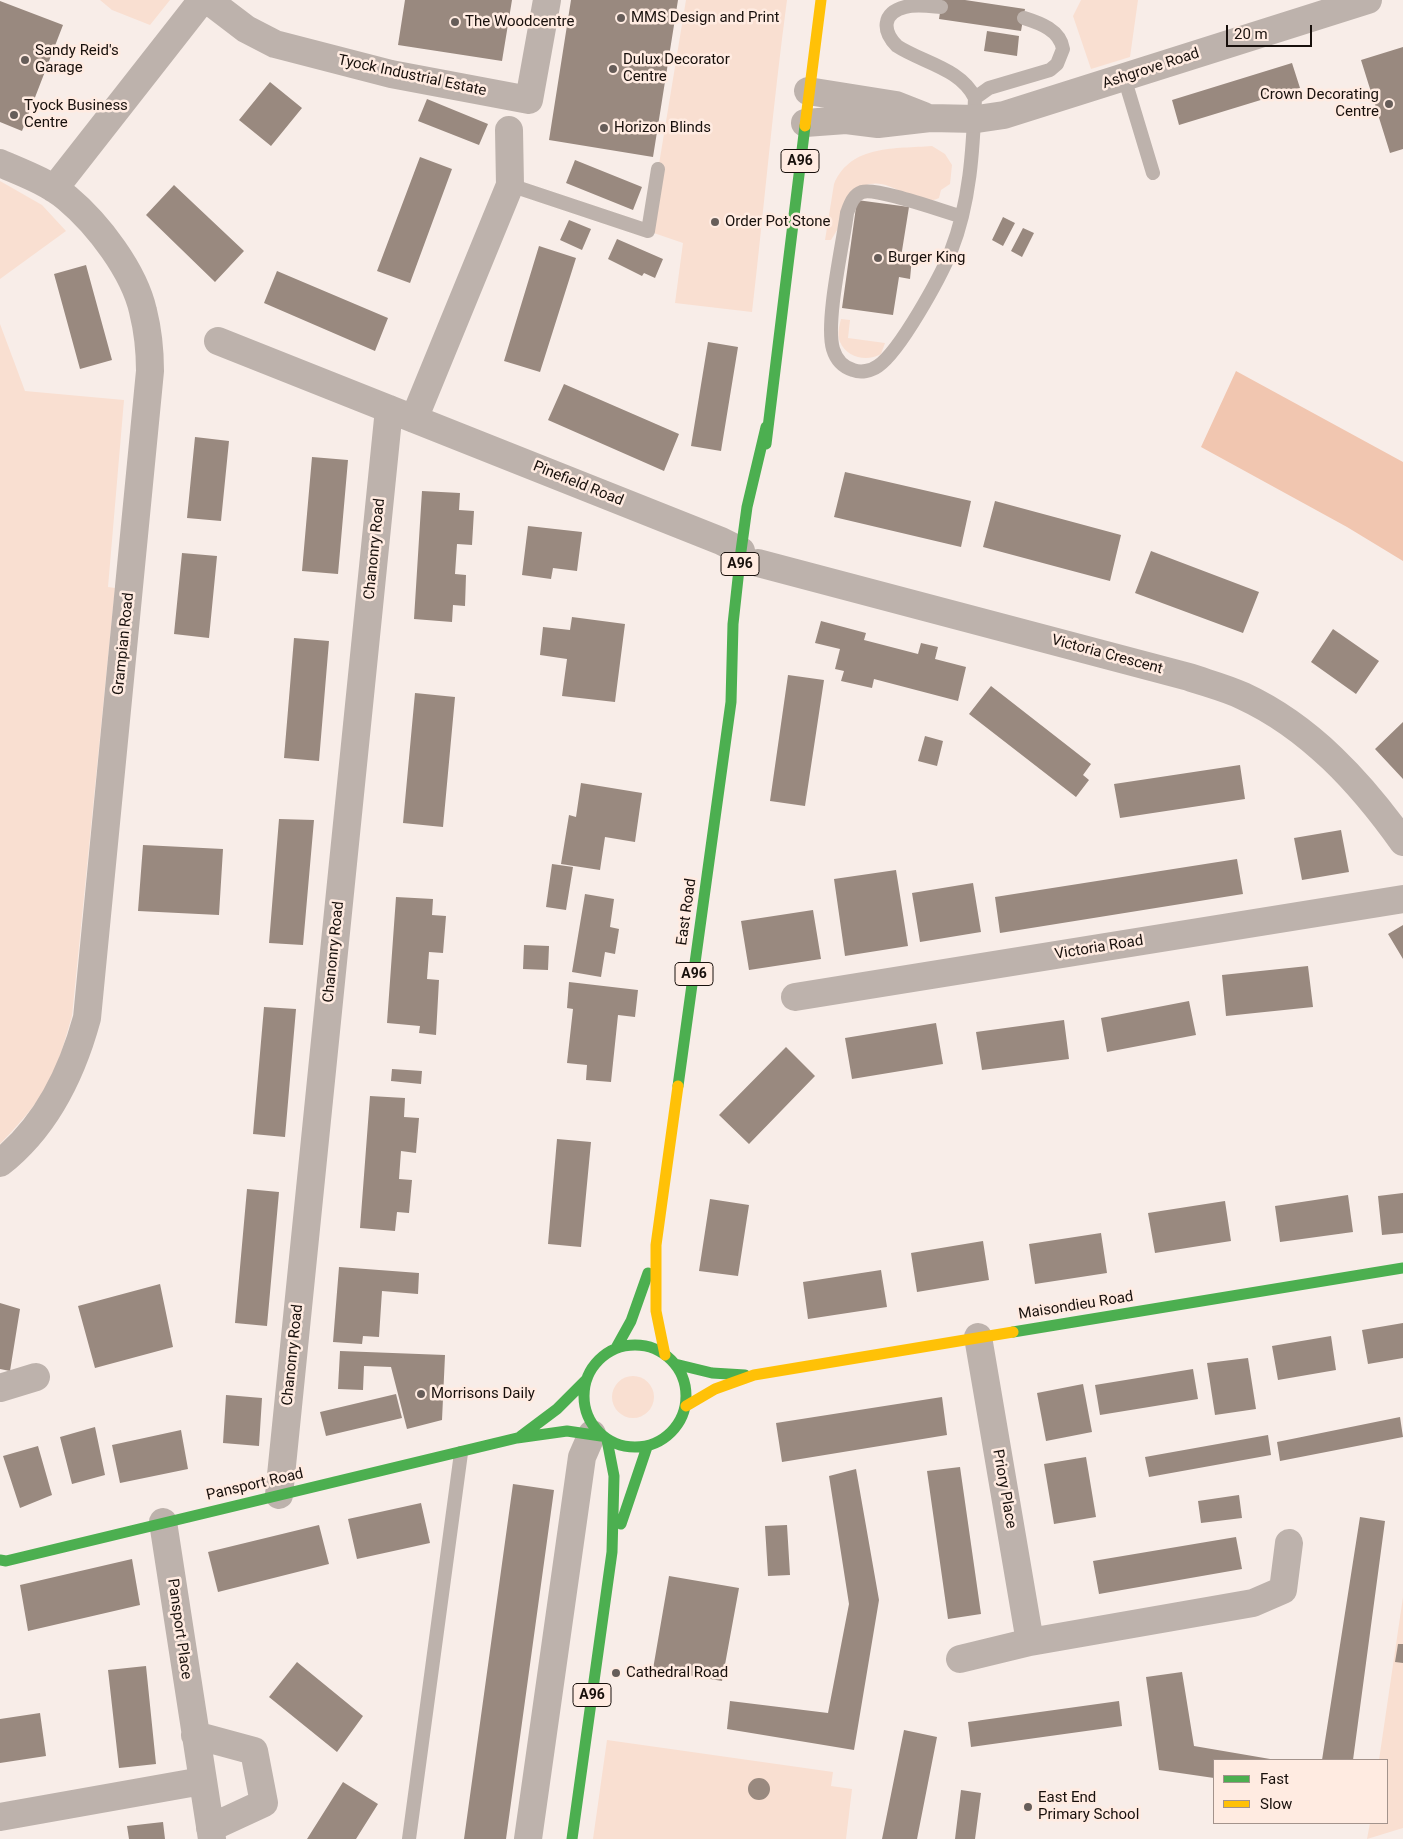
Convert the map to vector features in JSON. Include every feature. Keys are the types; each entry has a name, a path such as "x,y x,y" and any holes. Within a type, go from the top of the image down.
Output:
{"main road":[{"name":"A96","path":"765,484 766,427 821,0"},
{"name":"A96","path":"731,702 733,624 754,559 747,507 766,427"},
{"name":"A96","path":"731,702 743,656"},
{"name":"East Road","path":"656,1245 731,702"},
{"name":"A96","path":"572,1839 612,1552 614,1476 600,1436 587,1416 583,1392 586,1380 597,1361 616,1348 628,1332 637,1309 656,1245"},
{"name":"A96","path":"656,1245 656,1312 665,1355"},
{"name":"Maisondieu Road","path":"754,1375 1403,1268"},
{"path":"517,1438 567,1431 600,1436 627,1447 647,1446 661,1441 672,1432 681,1420 686,1406 686,1388 675,1364 665,1355 650,1347 632,1345 616,1348"},
{"path":"675,1364 712,1373 754,1375"},
{"path":"686,1406 715,1389 754,1375"},
{"path":"517,1438 557,1409 586,1380"},
{"name":"Pansport Road","path":"0,1560 6,1561 517,1438"},
{"name":"A96","path":"612,1552 647,1446"}],"street":[{"path":"54,189 202,0"},
{"name":"Tyock Industrial Estate","path":"208,0 246,29 275,44 391,74 529,100 547,0"},
{"name":"Ashgrove Road","path":"804,123 846,120 878,124 930,118 974,109 1004,115 1368,0"},
{"name":"Ashgrove Road","path":"808,91 896,104 930,118"},
{"path":"402,414 510,184 508,130"},
{"name":"Grampian Road","path":"0,163 31,176 68,199 109,244 126,271 143,309 149,344 150,371 87,1018 77,1053 58,1092 31,1133 0,1163"},
{"name":"Pinefield Road","path":"218,340 721,541 754,559"},
{"name":"Chanonry Road","path":"279,1495 402,414"},
{"name":"Victoria Crescent","path":"754,559 1189,677 1243,696 1297,728 1330,757 1377,806 1403,842"},
{"name":"Victoria Road","path":"795,998 1403,900"},
{"name":"Priory Place","path":"978,1337 1030,1642"},
{"path":"0,1388 36,1377"},
{"path":"528,1839 582,1457 600,1436"},
{"name":"Pansport Place","path":"163,1522 194,1735 211,1834 264,1803 254,1751 194,1735"},
{"path":"960,1659 1030,1642 1253,1603 1283,1590 1288,1543"},
{"path":"0,1817 202,1781"}],"lane":[{"path":"941,7 912,5 898,9 888,19 886,32 890,39 906,52 943,68 970,89 974,109 971,166 960,216 950,254 908,328 882,363 862,372 849,369 836,356 832,344 832,318 851,203 858,193 869,190 960,216"},
{"path":"974,109 989,88 1050,70 1057,64 1063,49 1060,40 1048,28 1024,18"},
{"path":"1124,77 1153,173"},
{"path":"510,184 648,231 658,168"},
{"path":"409,1839 461,1453"}],"shaded area":[{"path":"100,0 170,0 150,25 112,10"},
{"path":"686,0 787,0 752,312 675,303 683,243 648,231"},
{"path":"1081,0 1138,0 1130,57 1091,69 1073,16"},
{"path":"932,146 945,154 952,165 950,184 941,190 939,198 920,199 883,184 864,186 831,240 825,240 834,184 842,171 851,162 863,155 876,151"},
{"path":"0,181 42,205 66,231 0,279"},
{"path":"841,319 850,320 848,338 885,343 881,354 864,358 847,352 839,339"},
{"path":"0,324 25,391 124,400 108,587 115,588 72,1016 58,1061 47,1086 19,1124 0,1144"},
{"path":"1236,371 1403,462 1403,561 1347,527 1201,447"},
{"path":"637,1376 645,1379 651,1385 654,1397 651,1409 645,1415 629,1418 621,1415 615,1409 612,1393 615,1385 621,1379"},
{"path":"1403,1597 1403,1828 1367,1839 1370,1824 1388,1824 1388,1759 1379,1759"},
{"path":"607,1740 833,1772 831,1786 852,1789 846,1839 593,1839"}],"building":[{"name":"The Woodcentre","path":"405,0 512,0 502,61 398,45"},
{"path":"571,0 678,0 653,157 549,140"},
{"path":"942,0 965,0 1025,9 1021,31 939,19"},
{"name":"Sandy Reid's Garage","path":"0,1 63,25 22,131 0,122"},
{"path":"987,31 1019,36 1017,56 984,51"},
{"name":"Crown Decorating Centre","path":"1403,47 1403,149 1390,153 1361,60"},
{"path":"1292,63 1300,88 1179,125 1172,100"},
{"path":"270,82 302,108 271,146 239,120"},
{"path":"427,99 488,124 479,145 418,121"},
{"path":"420,157 452,169 410,283 377,271"},
{"path":"575,160 642,187 633,210 566,183"},
{"path":"174,185 244,251 215,282 146,215"},
{"name":"Burger King","path":"857,200 909,207 901,257 912,258 910,279 899,277 893,315 842,308"},
{"path":"1003,217 1015,223 1003,246 992,240"},
{"path":"569,220 591,229 582,250 560,240"},
{"path":"1023,228 1034,233 1022,257 1011,251"},
{"path":"617,239 663,259 655,278 644,273 642,276 608,259"},
{"path":"539,246 576,258 540,372 504,361"},
{"path":"86,265 112,360 80,369 54,274"},
{"path":"277,271 388,318 375,351 264,303"},
{"path":"708,342 738,347 721,451 691,446"},
{"path":"564,384 679,434 664,471 548,420"},
{"path":"195,437 229,441 221,521 187,518"},
{"path":"312,457 348,460 338,574 302,571"},
{"path":"845,472 971,501 961,547 834,517"},
{"path":"422,491 460,493 459,510 474,511 472,545 457,544 455,574 466,575 465,606 453,605 452,622 414,619"},
{"path":"995,501 1121,535 1110,581 983,547"},
{"path":"528,526 582,532 577,571 553,568 551,579 522,575"},
{"path":"1151,551 1259,592 1243,633 1135,593"},
{"path":"182,553 217,556 209,638 174,634"},
{"path":"572,617 625,624 615,702 562,696 567,659 540,655 543,627 570,630"},
{"path":"821,621 866,633 864,640 918,654 921,643 938,647 935,659 966,667 958,701 874,679 872,688 841,681 844,671 835,669 840,649 815,643"},
{"path":"1333,629 1379,661 1356,694 1311,662"},
{"path":"294,638 329,641 319,761 284,758"},
{"path":"788,675 824,680 805,806 770,801"},
{"path":"991,686 1091,764 1083,775 1089,780 1076,797 969,714"},
{"path":"415,693 455,697 443,827 403,823"},
{"path":"1403,722 1403,779 1375,749"},
{"path":"925,736 943,741 937,766 918,761"},
{"path":"1240,765 1245,799 1120,818 1114,784"},
{"path":"581,783 642,793 635,842 605,837 600,870 561,864 569,815 576,817"},
{"path":"279,819 314,820 303,945 269,943"},
{"path":"1341,830 1349,872 1302,880 1294,838"},
{"path":"143,845 223,849 219,915 138,911"},
{"path":"1237,859 1243,894 1000,933 995,897"},
{"path":"552,864 573,867 566,910 546,907"},
{"path":"896,870 908,946 845,956 834,879"},
{"path":"973,883 981,932 920,942 912,893"},
{"path":"585,894 614,899 610,927 619,929 615,954 605,952 601,977 572,972"},
{"path":"396,897 433,899 432,915 446,916 443,953 429,952 427,979 439,980 436,1035 419,1033 420,1026 387,1023"},
{"path":"813,910 821,959 749,970 741,921"},
{"path":"1403,925 1403,959 1388,934"},
{"path":"524,945 549,946 548,970 523,969"},
{"path":"1308,966 1313,1007 1226,1016 1222,975"},
{"path":"569,982 638,990 635,1017 618,1015 611,1082 586,1080 587,1065 567,1063 573,1009 567,1008"},
{"path":"1189,1001 1196,1035 1107,1052 1101,1018"},
{"path":"264,1007 296,1009 285,1137 253,1134"},
{"path":"1064,1020 1069,1059 982,1070 976,1032"},
{"path":"936,1023 943,1064 852,1079 845,1038"},
{"path":"786,1047 815,1076 749,1144 719,1115"},
{"path":"392,1069 422,1071 421,1084 391,1081"},
{"path":"370,1096 405,1098 404,1117 419,1118 416,1153 401,1151 399,1179 412,1180 409,1213 397,1212 395,1231 360,1228"},
{"path":"557,1139 591,1142 581,1247 548,1244"},
{"path":"247,1189 279,1192 267,1326 235,1323"},
{"path":"1403,1193 1403,1233 1382,1235 1378,1196"},
{"path":"1348,1195 1353,1232 1280,1242 1275,1206"},
{"path":"710,1199 749,1205 738,1276 699,1271"},
{"path":"1225,1201 1231,1241 1155,1253 1148,1213"},
{"path":"1101,1233 1107,1273 1035,1284 1029,1244"},
{"path":"983,1241 989,1280 917,1292 911,1253"},
{"path":"339,1267 419,1273 418,1294 382,1291 379,1337 363,1336 362,1344 333,1342"},
{"path":"881,1270 887,1307 808,1319 803,1282"},
{"path":"160,1284 173,1347 95,1368 78,1306"},
{"path":"0,1303 20,1309 10,1371 0,1369"},
{"path":"1403,1323 1403,1358 1368,1364 1362,1330"},
{"path":"1331,1336 1336,1370 1278,1380 1272,1346"},
{"name":"Morrisons Daily","path":"340,1351 445,1355 442,1420 407,1429 391,1367 364,1366 363,1390 338,1389"},
{"path":"1248,1358 1256,1409 1215,1415 1207,1363"},
{"path":"1193,1369 1198,1399 1100,1415 1095,1385"},
{"path":"1083,1384 1092,1432 1046,1441 1037,1393"},
{"path":"396,1394 402,1418 326,1436 320,1412"},
{"path":"226,1395 262,1398 259,1446 223,1443"},
{"path":"942,1397 947,1435 782,1462 776,1423"},
{"path":"1400,1417 1403,1437 1280,1461 1277,1442"},
{"path":"95,1427 105,1475 72,1484 60,1437"},
{"path":"181,1430 188,1469 120,1483 112,1445"},
{"path":"1268,1435 1271,1455 1149,1477 1145,1457"},
{"path":"38,1446 52,1495 20,1508 3,1456"},
{"path":"1086,1457 1096,1517 1054,1524 1044,1464"},
{"path":"960,1467 981,1614 948,1619 927,1471"},
{"path":"856,1469 879,1600 854,1750 727,1729 730,1701 828,1713 849,1604 829,1476"},
{"path":"513,1484 554,1490 506,1839 464,1839"},
{"path":"1239,1495 1242,1518 1201,1523 1198,1501"},
{"path":"421,1503 430,1543 357,1559 348,1519"},
{"path":"1360,1517 1385,1521 1353,1759 1322,1759"},
{"path":"319,1525 329,1564 218,1592 208,1552"},
{"path":"787,1525 790,1575 768,1576 765,1526"},
{"path":"1236,1537 1242,1569 1099,1594 1093,1561"},
{"path":"132,1559 140,1605 28,1631 20,1585"},
{"path":"669,1576 739,1588 722,1681 653,1669"},
{"path":"1398,1644 1403,1644 1403,1663 1395,1662"},
{"path":"297,1662 363,1716 337,1752 269,1697"},
{"path":"146,1666 156,1764 119,1768 108,1670"},
{"path":"1182,1672 1194,1746 1270,1759 1213,1759 1213,1778 1159,1770 1146,1677"},
{"path":"1119,1701 1122,1726 971,1747 968,1722"},
{"path":"40,1713 46,1756 0,1763 0,1719"},
{"path":"904,1730 937,1737 917,1839 882,1839"},
{"path":"759,1778 767,1781 770,1789 767,1797 759,1800 751,1797 748,1789 751,1781"},
{"path":"343,1782 378,1804 356,1839 307,1839"},
{"path":"961,1790 981,1793 975,1839 955,1839"},
{"path":"163,1822 165,1839 129,1839 127,1826"}],"traffic: fast":[{"path":"766,444 805,126"},
{"path":"678,1086 731,702 733,624 741,551 747,507 766,427"},
{"path":"1013,1332 1403,1268"},
{"path":"616,1348 631,1321 648,1273"},
{"path":"635,1345 645,1346 664,1353 678,1367 685,1386 686,1396 685,1406 678,1425 664,1439 645,1446 635,1447 625,1446 606,1439 592,1425 585,1406 584,1396 585,1386 592,1367 606,1353 625,1346 635,1345"},
{"path":"675,1364 712,1373 745,1375"},
{"path":"521,1436 557,1409 586,1380"},
{"path":"0,1560 6,1561 517,1438 567,1431 601,1436"},
{"path":"572,1839 612,1552 614,1476 607,1440"},
{"path":"621,1524 647,1447"}],"traffic: slow":[{"path":"805,126 821,0"},
{"path":"665,1355 656,1311 656,1245 678,1086"},
{"path":"686,1406 715,1389 754,1375 1013,1332"}],"place":[{"name":"MMS Design and Print","path":"621,18"},
{"name":"The Woodcentre","path":"455,22"},
{"name":"Sandy Reid's Garage","path":"25,60"},
{"name":"Dulux Decorator Centre","path":"613,69"},
{"name":"Crown Decorating Centre","path":"1389,104"},
{"name":"Tyock Business Centre","path":"14,115"},
{"name":"Horizon Blinds","path":"604,128"},
{"name":"Order Pot Stone","path":"715,222"},
{"name":"Burger King","path":"878,258"},
{"name":"Morrisons Daily","path":"421,1394"},
{"name":"Cathedral Road","path":"616,1673"},
{"name":"East End Primary School","path":"1028,1807"}]}
